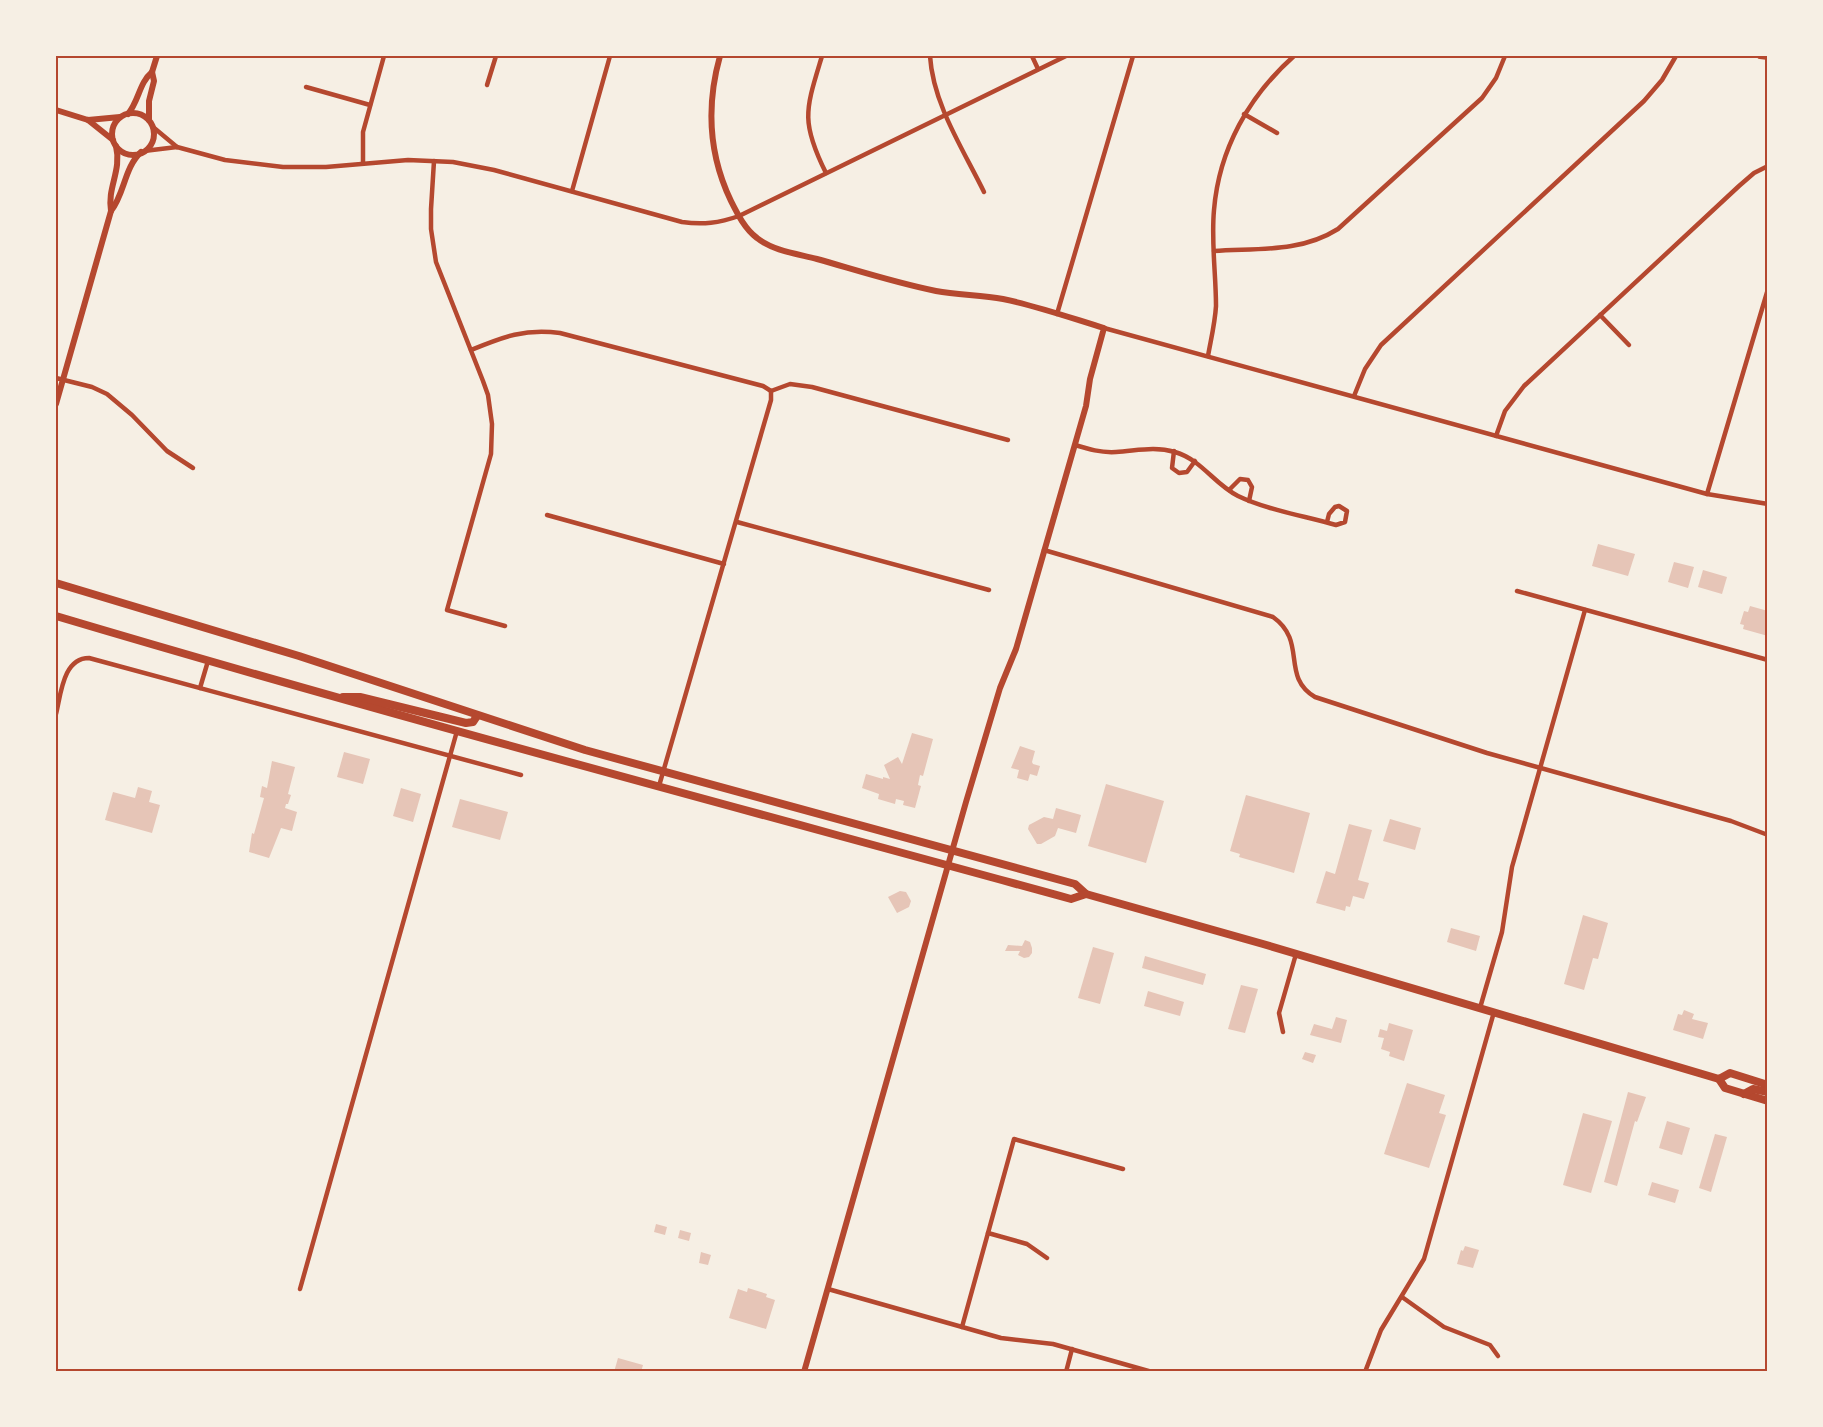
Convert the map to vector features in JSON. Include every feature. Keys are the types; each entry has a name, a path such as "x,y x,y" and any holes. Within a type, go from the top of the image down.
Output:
{"main road":[{"path":"56,583 299,656 555,741 1075,884 1086,894 1719,1078 1730,1073 1767,1085"},
{"path":"56,616 335,697 948,865 1071,898 1086,894"},
{"path":"335,697 360,697 466,723 473,722 477,716"},
{"path":"1719,1078 1725,1088 1767,1101"},
{"path":"1744,1094 1753,1089 1767,1092"}],"street":[{"path":"56,404 59,378 111,211 119,200 133,162 153,139 149,101 153,81 152,72 157,56"},
{"path":"363,163 363,132 384,56"},
{"path":"488,85 496,56"},
{"path":"572,191 610,56"},
{"path":"720,56 712,92 710,129 720,176 743,224 757,239 780,249 914,286 958,295 1002,299 1707,494 1767,504"},
{"path":"822,56 807,116 812,141 826,173"},
{"path":"930,56 934,86 984,192"},
{"path":"1032,56 1038,69"},
{"path":"56,110 88,120 128,153 177,147 225,160 263,166 317,168 398,160 434,161 494,170 682,222 702,225 739,216 1066,56"},
{"path":"1057,314 1131,56"},
{"path":"1208,356 1216,308 1214,210 1219,177 1230,142 1244,114 1266,83 1294,56"},
{"path":"1214,250 1290,248 1317,241 1338,229 1482,98 1496,78 1504,56"},
{"path":"1354,396 1365,369 1381,345 1644,101 1662,80 1676,56"},
{"path":"1760,56 1767,57"},
{"path":"111,211 109,198 118,166 114,127 137,100 144,79 152,72"},
{"path":"306,87 370,105"},
{"path":"88,120 140,114 177,147"},
{"path":"1244,114 1277,133"},
{"path":"434,161 430,209 434,247 442,279 488,395 492,439 488,466 447,610 505,626"},
{"path":"1496,436 1505,411 1512,400 1739,186 1754,173 1767,166"},
{"path":"1707,494 1767,289"},
{"path":"1600,315 1629,345"},
{"path":"804,1371 952,850 996,702 1016,650 1075,445 1104,328"},
{"path":"471,350 515,333 532,331 561,333 763,386 771,391"},
{"path":"59,378 92,387 107,394 132,415 167,451 193,468"},
{"path":"771,391 790,384 812,387 1008,440"},
{"path":"659,786 771,400 771,391"},
{"path":"1075,445 1113,453 1147,448 1174,451 1195,461 1229,490 1249,501 1327,522 1341,524 1347,519 1347,511 1344,508 1335,507 1329,514 1327,522"},
{"path":"1174,451 1172,464 1175,471 1179,473 1187,472 1195,461"},
{"path":"1229,490 1240,479 1248,480 1252,487 1249,501"},
{"path":"547,515 724,564"},
{"path":"736,522 989,590"},
{"path":"1044,550 1273,617 1285,627 1291,637 1296,674 1301,686 1315,697 1474,749 1731,821 1767,835"},
{"path":"1517,591 1767,660"},
{"path":"1480,1008 1502,932 1512,867 1585,610"},
{"path":"56,714 68,669 77,660 89,658 521,775"},
{"path":"200,688 208,661"},
{"path":"300,1289 457,731"},
{"path":"1283,1032 1280,1013 1296,954"},
{"path":"1365,1371 1381,1330 1424,1259 1494,1012"},
{"path":"962,1327 1014,1139 1123,1169"},
{"path":"988,1233 1027,1244 1047,1258"},
{"path":"828,1289 1000,1338 1053,1344 1152,1371"},
{"path":"1402,1297 1444,1327 1490,1345 1498,1356"},
{"path":"1066,1371 1072,1349"}],"building":[{"path":"1598,544 1635,554 1628,576 1592,566"},
{"path":"1674,562 1694,567 1688,588 1668,582"},
{"path":"1703,570 1727,577 1722,594 1698,587"},
{"path":"1750,606 1768,611 1768,636 1743,629 1744,625 1740,624 1744,611 1748,612"},
{"path":"912,733 933,739 923,776 920,775 918,785 921,786 915,808 903,805 904,801 896,799 895,804 878,799 879,794 862,788 866,774 890,779 884,765 898,757 902,764"},
{"path":"1020,746 1035,751 1032,762 1040,766 1037,776 1030,774 1028,781 1017,778 1019,770 1011,768"},
{"path":"344,752 370,759 363,784 337,777"},
{"path":"272,761 295,767 288,794 291,795 285,808 297,812 292,831 281,828 269,858 249,852 252,833 254,834 264,798 260,797 262,786 267,788"},
{"path":"1106,784 1164,801 1146,863 1088,846"},
{"path":"138,787 152,791 149,802 160,805 152,833 105,820 113,792 135,798"},
{"path":"401,788 421,794 413,822 393,816"},
{"path":"1246,795 1310,813 1294,873 1239,857 1240,854 1230,851"},
{"path":"460,799 508,812 500,840 452,827"},
{"path":"1056,808 1081,815 1076,833 1058,828 1055,836 1037,844 1028,829 1029,825 1044,817 1053,819"},
{"path":"1390,819 1421,828 1415,850 1383,841"},
{"path":"1349,824 1372,830 1358,880 1369,883 1364,899 1353,896 1350,907 1346,906 1345,911 1316,903 1326,871 1335,874"},
{"path":"900,891 906,892 911,901 909,907 897,913 888,897"},
{"path":"1583,915 1608,923 1598,959 1593,958 1584,990 1564,984"},
{"path":"1451,928 1480,936 1476,951 1447,942"},
{"path":"1025,940 1030,942 1032,948 1029,957 1024,958 1018,955 1020,951 1005,951 1008,945 1022,946"},
{"path":"1093,947 1114,953 1100,1004 1078,998"},
{"path":"1145,956 1206,974 1203,985 1142,968"},
{"path":"1241,985 1258,989 1245,1033 1228,1029"},
{"path":"1148,991 1184,1002 1180,1016 1144,1006"},
{"path":"1684,1010 1694,1014 1692,1019 1708,1023 1703,1039 1673,1030 1678,1014 1682,1015"},
{"path":"1336,1017 1347,1020 1341,1043 1310,1035 1314,1024 1332,1029"},
{"path":"1389,1023 1413,1030 1404,1061 1389,1056 1390,1052 1381,1049 1384,1038 1378,1037 1380,1029 1387,1031"},
{"path":"1305,1052 1316,1055 1313,1063 1302,1059"},
{"path":"1407,1083 1445,1095 1439,1113 1446,1115 1429,1168 1384,1154"},
{"path":"1628,1092 1646,1097 1637,1122 1635,1121 1617,1186 1604,1182"},
{"path":"1583,1113 1612,1121 1591,1193 1563,1185"},
{"path":"1667,1121 1690,1128 1682,1155 1659,1148"},
{"path":"1715,1134 1727,1137 1711,1192 1699,1188"},
{"path":"1652,1182 1679,1190 1675,1203 1648,1195"},
{"path":"656,1224 667,1227 665,1235 654,1232"},
{"path":"680,1230 691,1233 689,1241 678,1238"},
{"path":"1465,1246 1479,1250 1473,1268 1457,1264 1461,1250 1463,1251"},
{"path":"701,1252 711,1255 708,1265 699,1263"},
{"path":"748,1288 767,1294 766,1297 775,1300 766,1329 729,1318 738,1289 747,1292"},
{"path":"618,1358 643,1365 641,1372 614,1372"}]}
